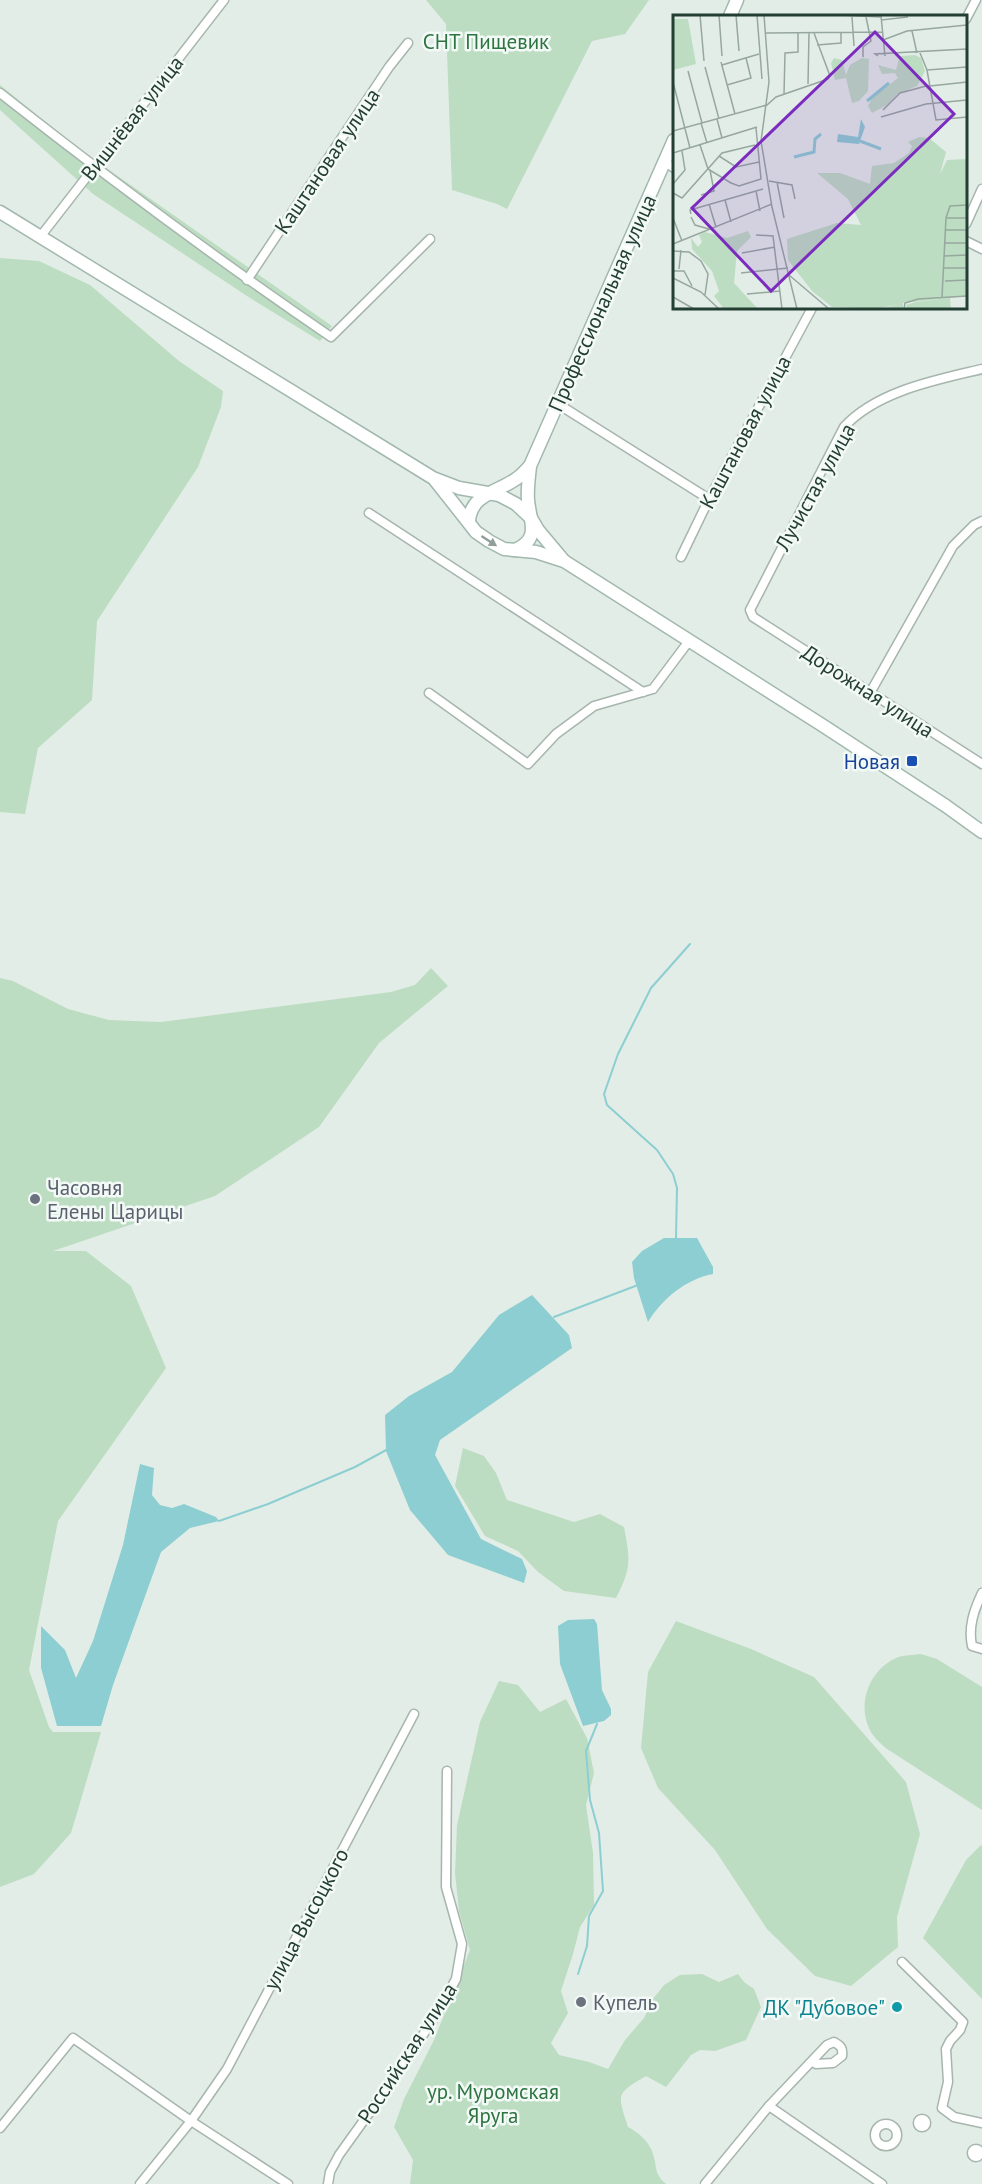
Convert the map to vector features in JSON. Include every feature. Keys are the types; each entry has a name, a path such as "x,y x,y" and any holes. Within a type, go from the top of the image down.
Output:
{"main road":[{"path":"730,15 737,0"},
{"name":"Профессиональная улица","path":"530,466 670,165 673,150"},
{"path":"0,212 433,478 459,488 487,494 494,493 504,497 531,518 564,561"},
{"path":"470,521 472,508 487,494 515,480 530,466"},
{"path":"516,550 526,544 531,537 528,500 530,466"},
{"path":"433,478 470,521 476,532 494,544 504,549 536,552 564,561 946,806 982,832"}],"street":[{"name":"Вишнёвая улица","path":"40,237 93,166 225,0"},
{"path":"967,17 976,0"},
{"name":"Каштановая улица","path":"247,280 389,67 408,43"},
{"path":"0,93 93,166 247,280 331,337 430,239"},
{"path":"967,222 982,189"},
{"path":"967,242 982,249"},
{"name":"Каштановая улица","path":"681,557 709,499 811,309"},
{"name":"Лучистая улица","path":"753,617 750,610 754,601 844,427 855,416 903,391 982,369"},
{"path":"558,404 709,499"},
{"path":"369,513 643,692"},
{"path":"870,693 953,546 974,525 982,521"},
{"name":"Дорожная улица","path":"753,617 982,764"},
{"path":"429,693 528,764 556,734 594,706 618,697 652,689 689,642"},
{"path":"982,1593 973,1615 970,1634 972,1646 982,1649"},
{"name":"улица Высоцкого","path":"140,2184 191,2121 227,2069 414,1714"},
{"name":"Российская улица","path":"328,2184 330,2172 339,2155 435,2017 456,1979 462,1944 446,1887 447,1771"},
{"path":"902,1962 963,2022 946,2049 948,2082 942,2108 954,2117 982,2123"},
{"path":"0,2128 74,2038 191,2121 288,2184"},
{"path":"705,2184 769,2106 812,2061"},
{"path":"769,2106 882,2184"}],"green space":[{"name":"СНТ Пищевик","path":"426,0 649,0 625,34 592,41 507,209 452,190 446,24"},
{"path":"0,85 82,151 332,326 320,341 250,298 93,194 0,110"},
{"path":"0,258 39,261 90,285 179,361 223,391 221,407 198,467 97,621 92,700 38,748 25,814 0,812"},
{"path":"431,968 448,986 379,1043 319,1127 215,1196 53,1251 86,1251 131,1286 166,1368 58,1521 29,1670 49,1727 53,1732 101,1732 71,1833 34,1874 0,1887 0,978 13,981 68,1009 109,1020 161,1022 391,992 415,985"},
{"path":"463,1448 484,1456 496,1473 507,1500 574,1522 600,1514 624,1527 628,1563 625,1578 616,1598 564,1591 538,1572 518,1551 485,1536 455,1486"},
{"path":"676,1621 751,1649 814,1677 906,1782 920,1834 897,1917 898,1947 851,1986 815,1976 767,1929 715,1850 658,1788 641,1748 648,1672"},
{"path":"921,1654 937,1659 982,1687 982,1810 887,1749 874,1737 869,1728 865,1717 866,1695 875,1675 892,1660 902,1656"},
{"name":"ур. Муромская Яруга","path":"499,1681 518,1685 540,1712 566,1699 587,1738 594,1773 586,1805 593,1853 594,1905 580,1927 561,1991 568,2013 551,2043 559,2055 608,2069 625,2040 644,2018 652,2000 664,1985 680,1975 702,1974 719,1982 738,1974 754,1989 761,2007 746,2040 715,2051 700,2050 691,2055 666,2087 646,2076 624,2091 621,2101 628,2127 649,2145 657,2173 666,2184 410,2184 413,2160 394,2127 404,2099 434,2040 470,1950 459,1911 455,1873 457,1825 480,1722"},
{"path":"981,1845 982,1999 923,1938 966,1860"}],"water":[{"path":"664,1238 697,1238 713,1267 713,1274 684,1285 660,1306 648,1322 634,1278 632,1262 642,1251"},
{"path":"532,1295 569,1335 572,1348 440,1440 435,1455 481,1539 522,1559 527,1571 524,1583 448,1555 410,1510 386,1451 385,1415 409,1396 452,1372 499,1315"},
{"path":"140,1464 154,1468 152,1495 160,1505 172,1508 184,1504 216,1517 219,1521 190,1528 161,1552 113,1685 101,1726 57,1726 41,1668 41,1626 65,1650 76,1678 93,1641 123,1545"},
{"path":"594,1619 597,1624 602,1690 611,1709 611,1715 604,1721 583,1726 560,1664 558,1626 568,1620"}],"waterway":[{"path":"676,1238 677,1188 673,1174 657,1150 607,1105 604,1094 618,1054 651,988 690,944"},
{"path":"554,1317 638,1285"},
{"path":"219,1521 268,1504 355,1467 388,1449"},
{"path":"578,1974 587,1946 589,1916 603,1891 599,1833 590,1800 586,1751 597,1724"}],"place":[{"name":"Новая","path":"912,761"},
{"name":"Часовня Елены Царицы","path":"35,1199"},
{"name":"Купель","path":"581,2002"},
{"name":"ДК \"Дубовое\"","path":"897,2007"}]}
